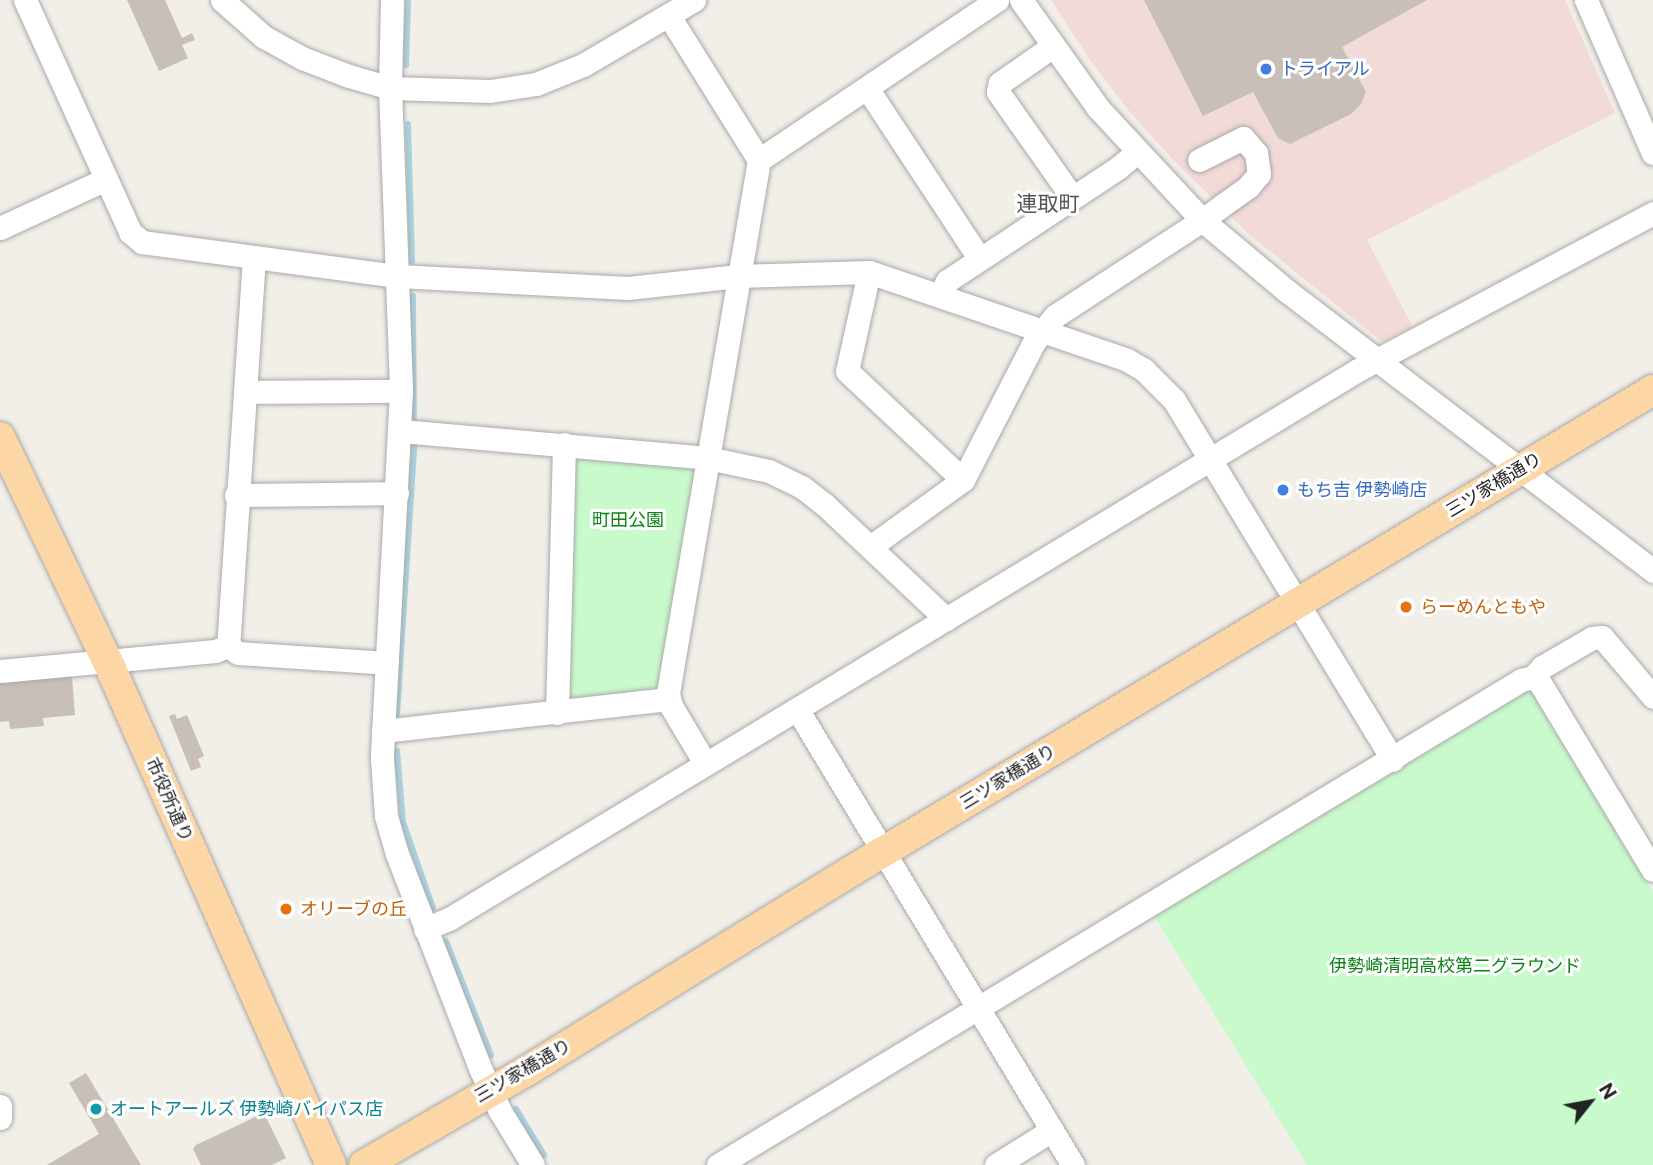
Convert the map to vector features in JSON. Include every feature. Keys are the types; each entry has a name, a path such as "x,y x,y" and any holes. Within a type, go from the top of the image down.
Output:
{"main road":[{"name":"三ツ家橋通り","path":"364,1165 528,1070 883,852 1653,390"},
{"name":"市役所通り","path":"0,438 108,662 331,1165"}],"street":[{"path":"25,0 135,239 398,276 628,288 738,276 869,272 1127,360 1144,370 1174,400 1393,760"},
{"path":"222,0 264,37 302,58 390,88 490,91 536,84 583,65 694,0"},
{"path":"392,0 390,88 401,431 383,731 386,816 425,929 490,1091 533,1165"},
{"path":"759,160 997,0"},
{"path":"1021,0 1098,108 1202,220 1243,257 1653,571"},
{"path":"1586,0 1653,153"},
{"path":"669,16 759,160 668,699 705,763"},
{"path":"1053,46 1000,83 998,92 1072,197"},
{"path":"867,88 979,258"},
{"path":"870,547 963,480 1042,329 1055,316 1202,220 1248,187 1259,174 1259,162 1251,144 1243,138 1199,160"},
{"path":"940,295 947,281 1119,167 1137,152"},
{"path":"0,228 106,179"},
{"path":"425,929 449,919 1376,360 1653,213"},
{"path":"228,646 254,257"},
{"path":"869,272 846,371 963,480"},
{"path":"245,392 401,391"},
{"path":"401,431 708,458 756,467 791,480 824,504 946,619"},
{"path":"557,713 564,444"},
{"path":"236,495 397,493"},
{"path":"718,1165 1393,760 1521,680 1533,677 1552,661 1592,638 1602,637 1653,697"},
{"path":"0,671 215,651 228,646"},
{"path":"228,646 238,653 387,663"},
{"path":"1533,677 1540,683 1653,870"},
{"path":"383,731 668,699"},
{"path":"797,709 1073,1165"},
{"path":"0,1106 0,1118"},
{"path":"996,1165 1052,1130"}],"shaded area":[{"path":"1051,0 1565,0 1615,113 1367,240 1413,327 1382,342 1250,235 1174,161 1129,111 1090,60"}],"green space":[{"name":"町田公園","path":"580,459 688,465 695,474 658,684 649,691 572,701 566,693 571,463"},
{"name":"伊勢崎清明高校第二グラウンド","path":"1526,692 1535,695 1653,892 1653,1165 1307,1165 1154,916"}],"building":[{"path":"127,0 165,0 182,38 192,33 195,40 182,45 188,58 159,71"},
{"name":"トライアル","path":"1144,0 1427,0 1342,47 1366,92 1361,104 1351,114 1290,144 1278,138 1253,92 1203,116"},
{"path":"72,676 75,715 43,718 44,726 10,729 9,721 0,722 0,683"},
{"path":"175,714 177,719 187,715 204,756 198,759 201,767 191,771 169,716"},
{"name":"オートアールズ 伊勢崎バイパス店","path":"86,1073 141,1165 47,1165 99,1134 69,1083"},
{"path":"264,1113 286,1158 272,1165 201,1165 193,1149 196,1145"}],"waterway":[{"path":"406,65 408,0"},
{"path":"408,124 412,261"},
{"path":"397,713 414,447 413,296"},
{"path":"397,751 403,822 433,908"},
{"path":"446,941 491,1055"},
{"path":"516,1109 544,1155"}],"place":[{"name":"トライアル","path":"1266,69"},
{"name":"もち吉 伊勢崎店","path":"1283,490"},
{"name":"らーめんともや","path":"1406,607"},
{"name":"オリーブの丘","path":"286,909"},
{"name":"オートアールズ 伊勢崎バイパス店","path":"96,1109"}],"district":[{"name":"連取町","path":"1048,204"}]}
